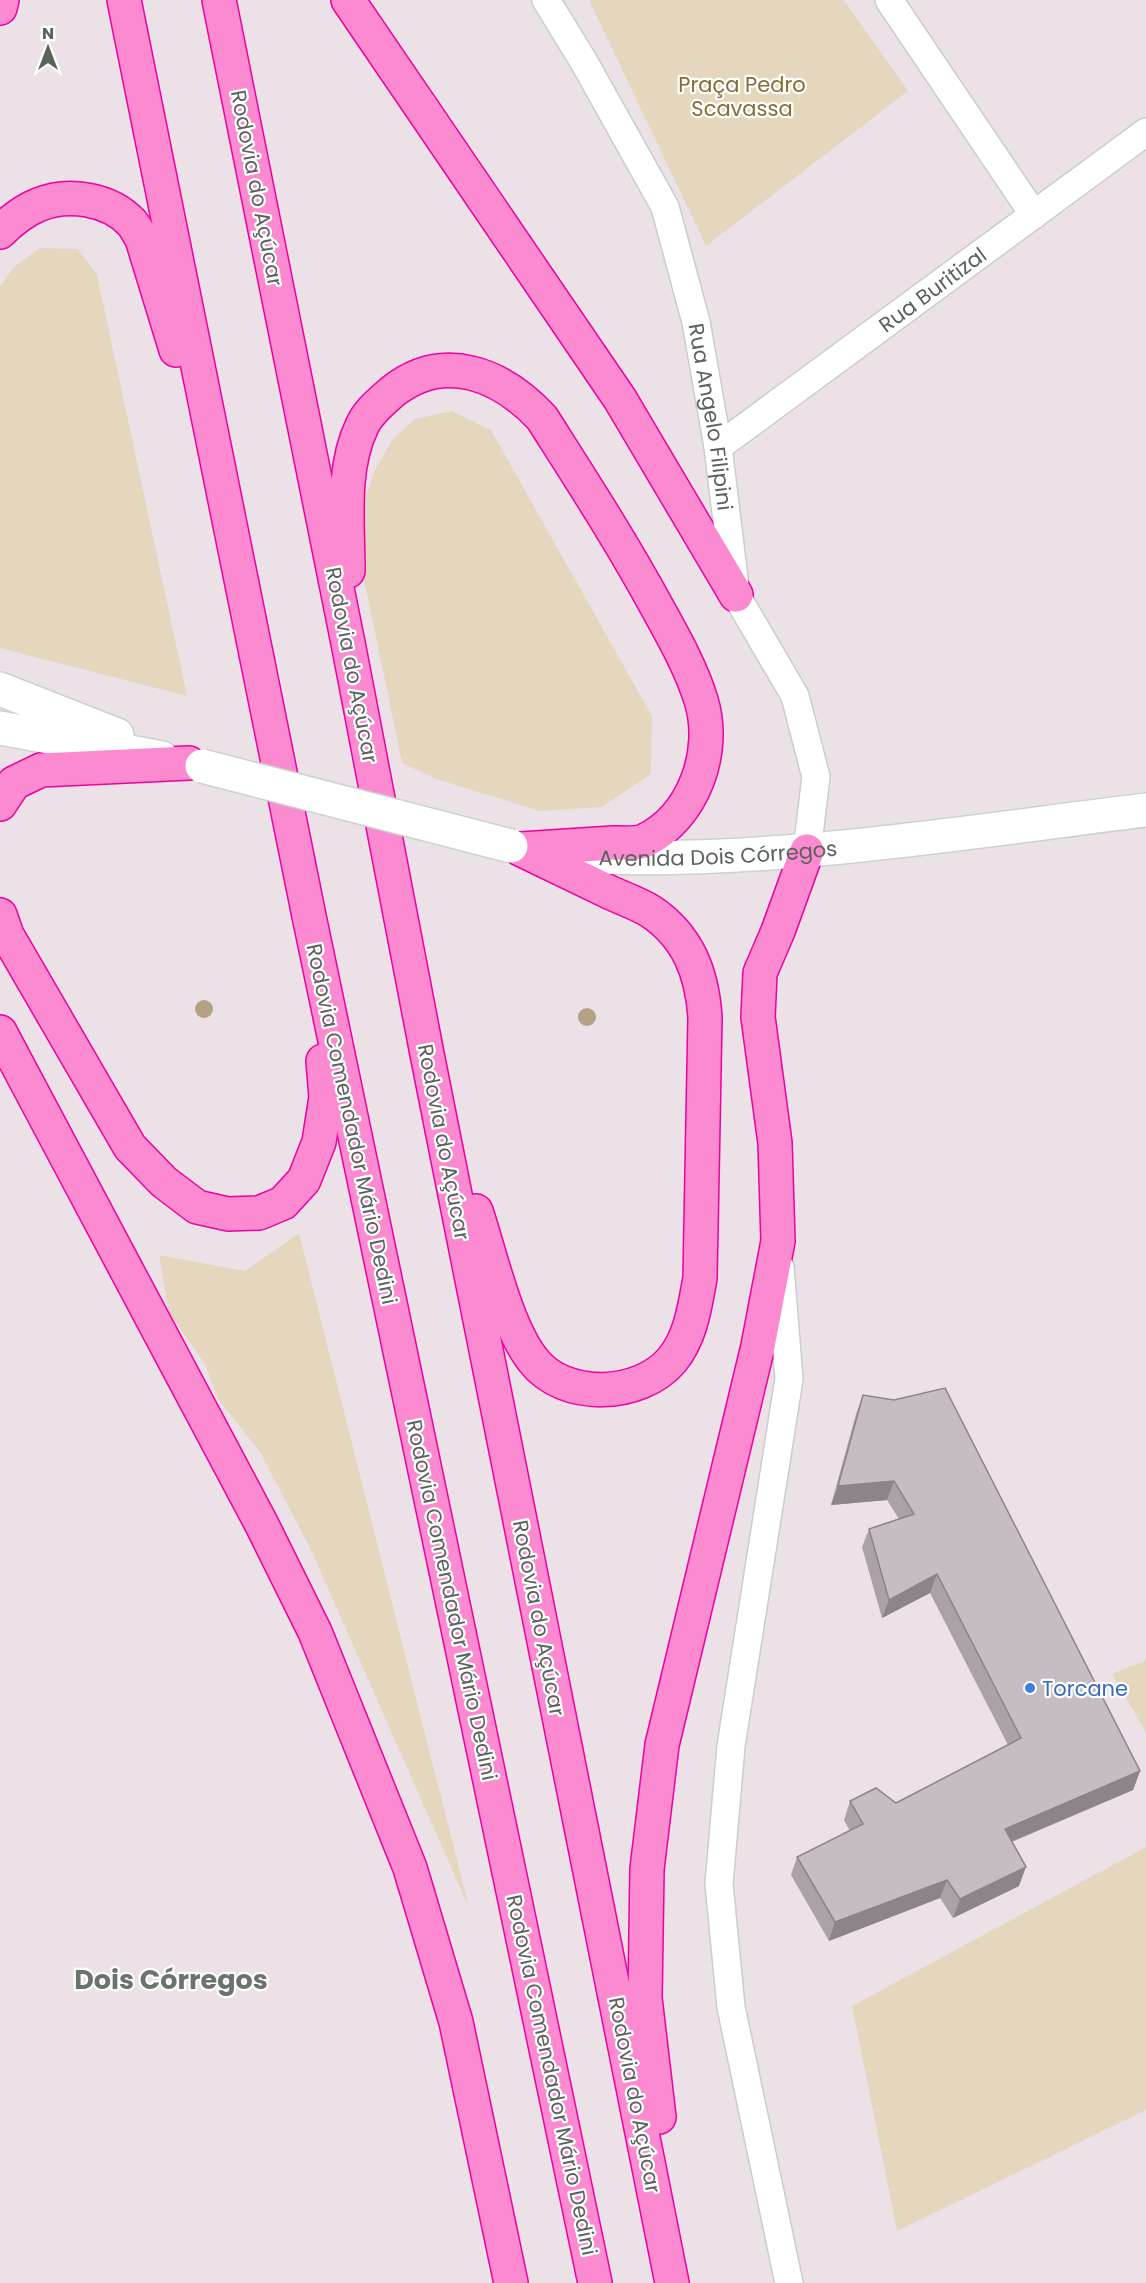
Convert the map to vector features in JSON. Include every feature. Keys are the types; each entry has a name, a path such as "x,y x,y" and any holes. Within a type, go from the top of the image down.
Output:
{"highway":[{"path":"0,8 2,0"},
{"path":"0,915 7,935 130,1147 164,1182 197,1207 228,1214 259,1213 283,1203 304,1179 319,1142 326,1097 309,916 124,0"},
{"name":"Rodovia do Açúcar","path":"219,0 672,2283"},
{"path":"348,0 620,399 736,595"},
{"path":"0,232 15,218 39,204 66,199 93,200 116,211 132,224 142,239 235,547"},
{"path":"348,643 348,500 351,455 362,424 376,405 398,388 420,376 444,371 467,371 490,378 508,388 528,402 542,418 636,568 678,645 701,700 706,730 704,760 696,785 665,827 642,842 515,848"},
{"path":"0,804 14,783 42,770 195,764"},
{"path":"428,1059 507,1308 519,1338 534,1362 553,1377 578,1387 608,1390 636,1384 656,1374 672,1360 684,1340 695,1310 700,1278 705,1017 704,994 699,974 690,953 676,933 649,910 515,848"},
{"path":"679,2283 645,1998 646,1869 662,1745 758,1346 778,1241 775,1143 758,1017 760,973 807,851"},
{"name":"Rodovia Comendador Mário Dedini","path":"309,916 596,2283"},
{"path":"0,1032 262,1525 319,1642 410,1868 456,2022 511,2283"}],"street":[{"name":"Rua Angelo Filipini","path":"546,0 584,62 665,207 696,322 718,447 736,595 795,696 816,777 807,851"},
{"path":"889,0 1034,215"},
{"name":"Rua Buritizal","path":"718,447 1146,132"},
{"name":"Avenida Dois Córregos","path":"0,690 195,764"},
{"name":"Avenida Dois Córregos","path":"0,728 195,764 515,848 580,857 653,859 807,851 1146,810"},
{"path":"778,1241 789,1379 731,1746 719,1884 731,2007 789,2283"}],"green space":[{"name":"Praça Pedro Scavassa","path":"589,0 844,0 908,91 706,246"},
{"path":"40,248 78,249 97,275 187,696 0,648 0,286 14,267"},
{"path":"452,411 491,430 652,716 651,774 602,807 540,811 436,779 402,763 364,579 364,501 375,470 392,440 415,419"},
{"path":"299,1233 469,1908 311,1550 260,1452 218,1399 205,1364 169,1313 159,1255 245,1271"},
{"path":"1146,1660 1146,1732 1112,1674"},
{"path":"1146,1847 1146,2110 897,2231 852,2006"}],"building":[{"name":"Torcane","path":"945,1388 1140,1771 1005,1829 1026,1867 960,1899 947,1880 835,1922 797,1857 863,1824 850,1801 876,1788 896,1803 1021,1738 937,1574 889,1600 869,1529 914,1514 894,1481 838,1486 863,1395 894,1400"}],"place":[{"name":"Torcane","path":"1030,1688"}],"district":[{"name":"Dois Córregos","path":"171,1979"}]}
